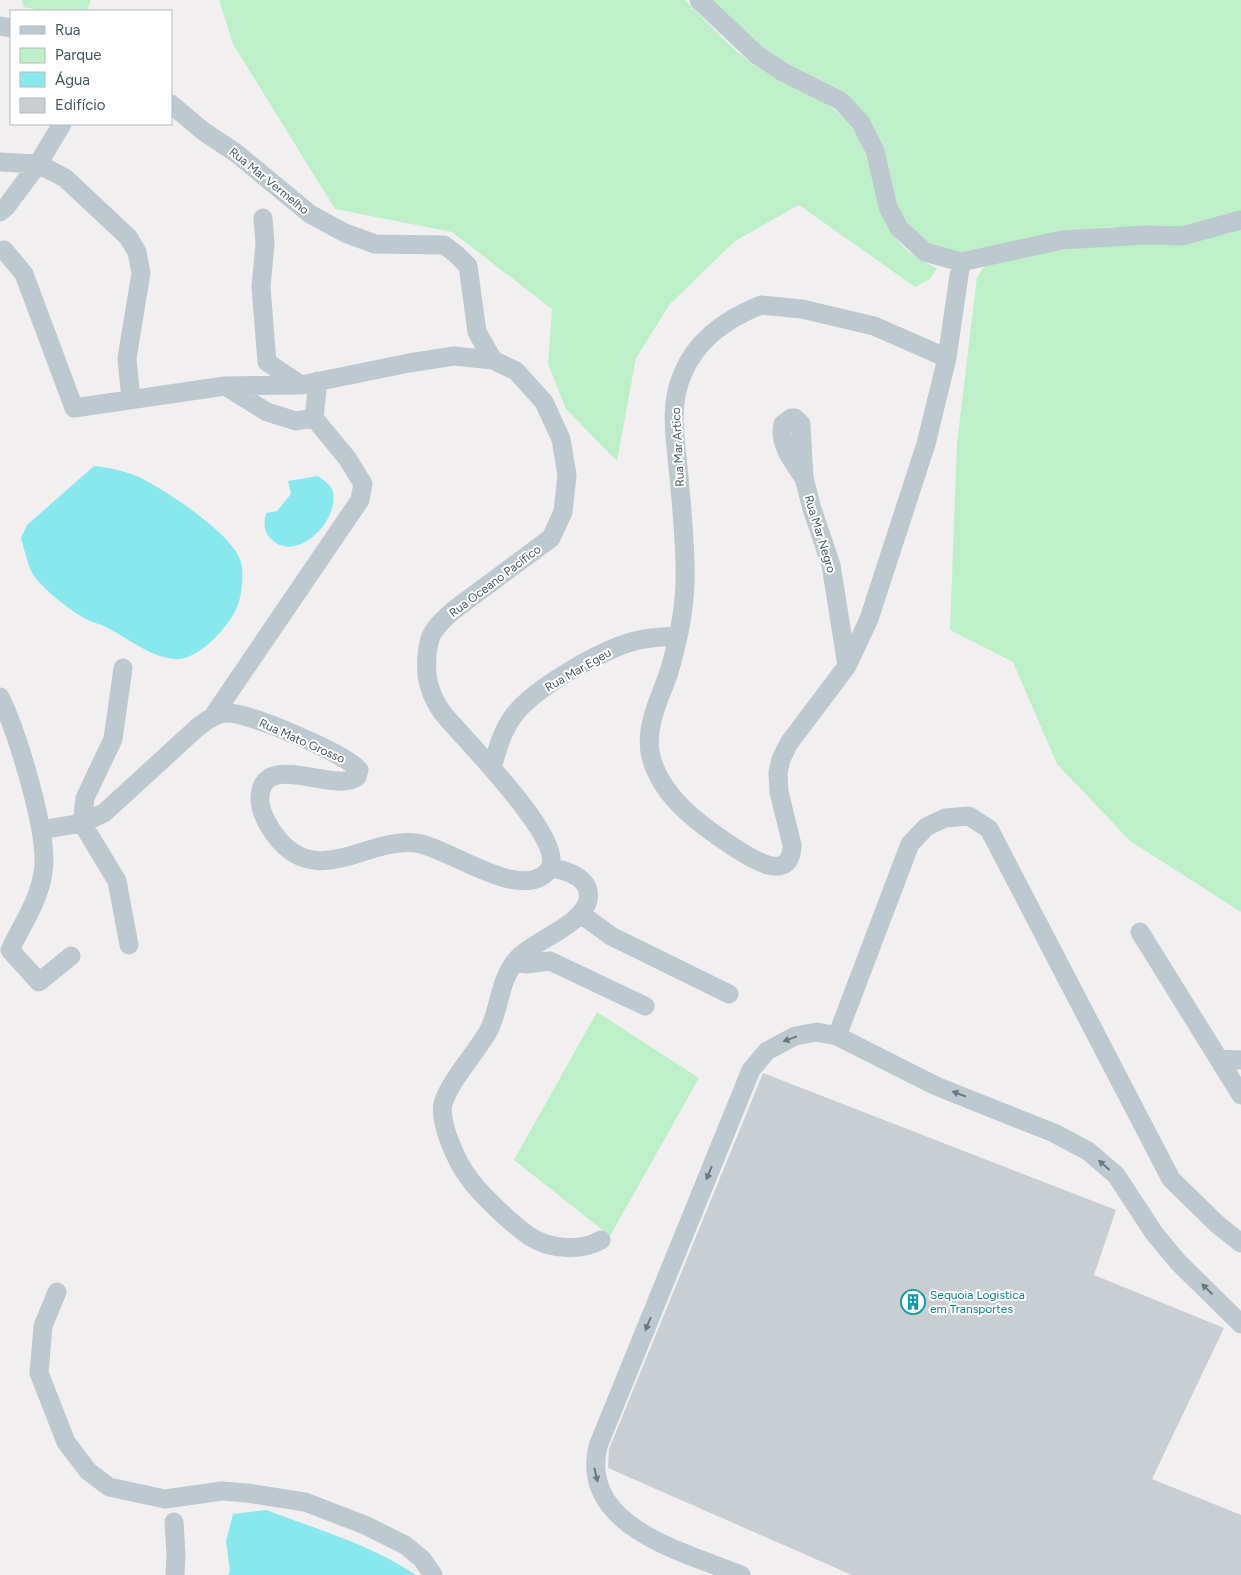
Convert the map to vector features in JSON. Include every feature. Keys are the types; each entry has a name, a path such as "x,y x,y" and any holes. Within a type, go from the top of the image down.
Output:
{"street":[{"path":"698,0 757,55 783,72 840,101 861,123 875,151 888,207 899,228 925,252 962,262 1062,240 1127,235 1182,236 1241,220"},
{"name":"Rua Mar Vermelho","path":"172,105 203,131 236,153 310,214 345,233 375,244 444,245 456,254 468,266 477,332 493,360"},
{"path":"0,212 6,207 38,164 61,125"},
{"path":"0,162 38,164 65,178 128,238 137,252 141,273 127,358 131,400"},
{"path":"263,218 265,244 261,287 267,362 310,383"},
{"path":"4,250 24,274 74,408 225,386 310,383 409,362 454,356 493,360"},
{"path":"847,666 869,620 926,444 947,358 962,262"},
{"name":"Rua Mar Artico","path":"847,666 790,743 781,759 778,773 779,792 792,845 792,853 789,860 779,866 769,867 748,857 693,817 674,799 659,776 650,752 650,730 678,636 685,582 674,413 677,391 683,372 700,347 716,329 735,316 760,305 802,309 874,326 947,358"},
{"name":"Rua Oceano Pacífico","path":"493,360 516,371 544,402 561,439 567,475 563,512 551,538 454,610 430,637 427,663 429,687 441,711 492,768 533,819 549,846 552,860 550,868"},
{"path":"41,830 82,823 104,813 200,726 214,716 360,500 363,484 347,458 314,418 310,383"},
{"path":"225,386 267,412 296,421 314,418"},
{"name":"Rua Mar Negro","path":"803,431 804,478 812,509 831,565 847,666"},
{"name":"Rua Mar Egeu","path":"492,768 501,736 514,715 537,694 594,658 622,645 653,637 678,636"},
{"path":"123,668 113,739 85,798 82,823 117,881 129,945"},
{"path":"0,698 10,718 19,746 41,830 44,872 39,890 10,950 39,982 71,956"},
{"name":"Rua Mato Grosso","path":"214,716 226,713 240,714 269,724 340,756 359,770 357,777 348,782 290,774 274,776 264,784 260,796 262,810 279,840 296,854 315,861 333,861 398,842 432,846 478,869 497,876 519,880 534,879 550,868"},
{"path":"837,1036 910,844 926,827 945,818 969,816 989,829 1045,940 1133,1103 1171,1179 1217,1224 1241,1243"},
{"path":"550,868 572,872 587,888 588,899 581,914 532,946 515,962 506,975 490,1028 443,1104 444,1122 449,1139 469,1178 529,1236 556,1247 580,1248 591,1246 601,1240"},
{"path":"581,914 610,936 728,994"},
{"path":"1140,932 1241,1095"},
{"path":"515,962 526,964 550,961 645,1006"},
{"path":"741,1575 633,1529 614,1512 597,1481 594,1464 598,1446 751,1070 767,1051 795,1036 817,1032 837,1036 936,1086 1045,1130 1088,1150 1116,1175 1154,1233 1178,1262 1241,1324"},
{"path":"1219,1059 1241,1060"},
{"path":"57,1292 43,1326 39,1373 66,1442 88,1471 109,1487 165,1499 222,1491 305,1502 365,1525 405,1545 422,1559 432,1575"},
{"path":"174,1522 175,1575"}],"green space":[{"path":"22,0 91,0 87,10 40,10 23,7"},
{"path":"219,0 685,0 727,42 754,65 806,92 842,117 852,128 863,147 880,210 892,234 911,253 937,268 930,279 915,287 799,205 735,241 670,304 636,358 617,461 566,409 548,364 552,309 452,232 335,209 233,44"},
{"path":"712,0 1241,0 1241,211 1181,227 1108,227 1061,232 958,253 929,244 907,222 897,204 884,148 869,118 847,93 788,64 763,48"},
{"path":"1241,228 1241,912 1130,841 1057,764 1013,662 950,630 957,443 977,277 986,264 1063,247"},
{"path":"597,1012 699,1078 610,1236 514,1160"}],"water":[{"path":"94,466 124,472 152,484 198,515 226,539 236,551 241,562 242,572 241,591 237,607 220,633 211,642 192,655 174,659 156,654 138,646 106,627 88,620 56,598 31,571 21,538 27,525"},
{"path":"318,476 332,489 334,499 326,522 318,532 298,545 287,547 276,543 265,530 266,513 277,511 291,494 288,481"},
{"path":"266,1510 362,1546 399,1564 416,1575 228,1575 230,1571 226,1541 233,1514"}],"building":[{"name":"Sequoia Logistica em Transportes","path":"763,1073 1116,1210 1094,1275 1224,1328 1152,1479 1241,1515 1241,1575 852,1575 608,1468 609,1449"}],"place":[{"name":"Sequoia Logistica em Transportes","path":"913,1302"}]}
